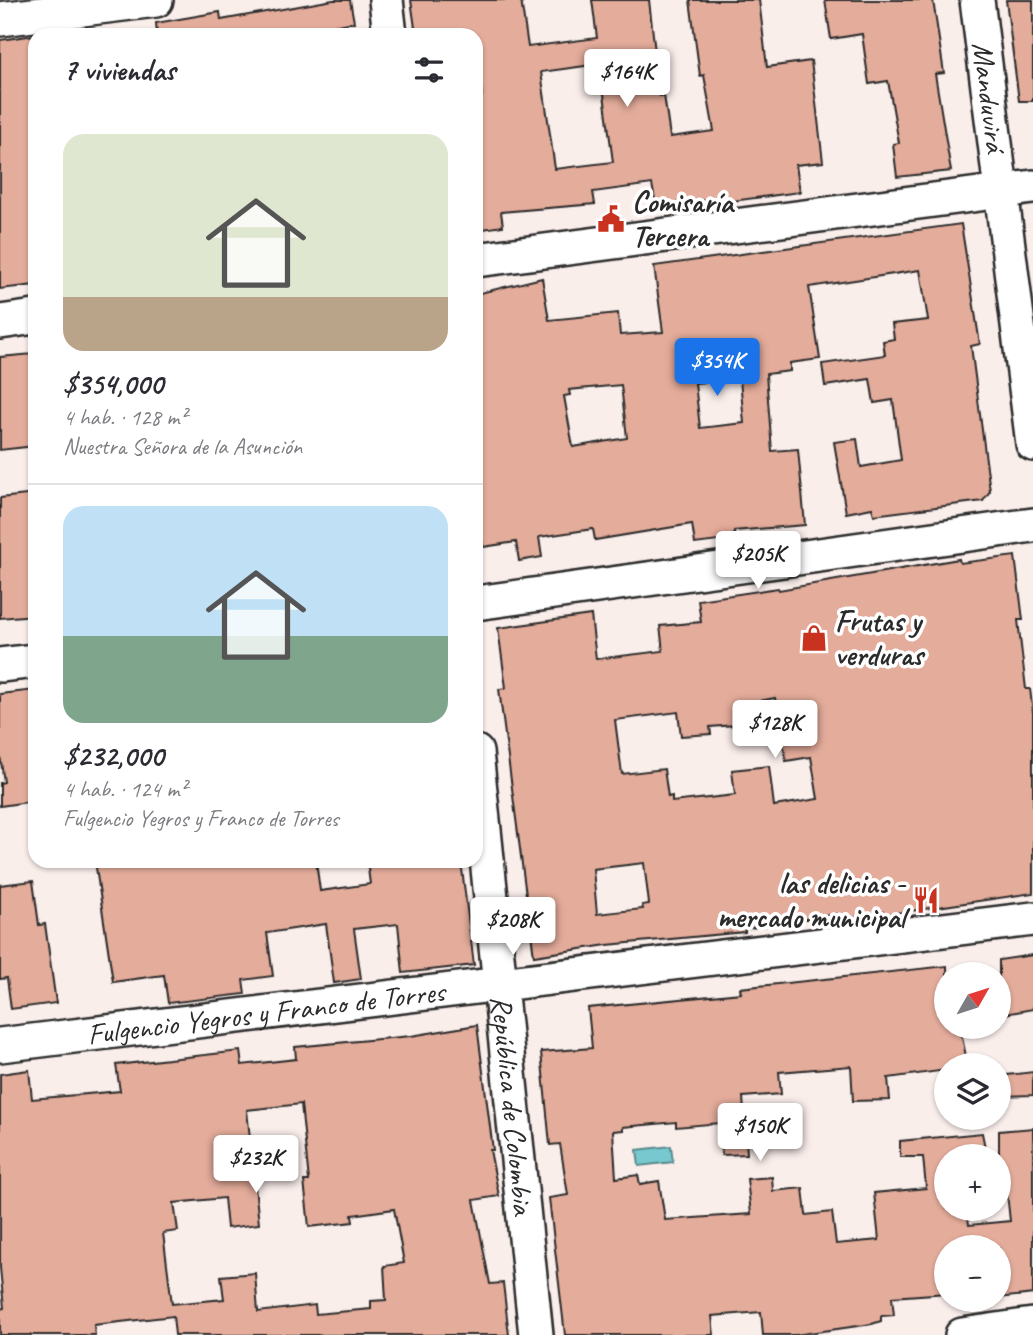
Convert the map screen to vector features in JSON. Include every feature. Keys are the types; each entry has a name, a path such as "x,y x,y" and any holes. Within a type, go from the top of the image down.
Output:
{"street":[{"path":"386,0 389,28"},
{"name":"Manduvirá","path":"977,0 1017,189 1033,444"},
{"path":"0,19 143,1"},
{"path":"483,259 1017,189"},
{"path":"0,321 28,318"},
{"path":"483,602 1033,525"},
{"path":"0,665 28,662"},
{"name":"República de Colombia","path":"483,820 537,1335"},
{"name":"Fulgencio Yegros y Franco de Torres","path":"0,1045 1033,919"},
{"path":"962,1335 1033,1325"}],"water":[{"path":"671,1146 673,1162 639,1166 637,1150"}],"building":[{"path":"333,0 350,0 354,22 332,28 156,28 156,23 220,12 221,20"},
{"path":"411,0 521,0 528,47 597,38 592,0 649,0 660,96 664,95 670,137 714,131 704,75 700,76 690,0 759,0 767,67 811,61 823,162 796,165 800,192 725,202 724,198 656,205 652,184 593,192 595,204 501,212 503,226 483,229 483,28 415,28","holes":["600,64 613,162 555,169 541,72"]},
{"path":"825,0 933,0 944,73 935,74 951,171 897,177 893,144 899,143 888,81 869,84 862,34 831,39"},
{"path":"1006,0 1033,0 1033,101 1019,101"},
{"path":"28,36 28,286 0,289 0,40"},
{"path":"961,224 980,344 971,346 990,491 983,501 874,515 872,508 846,513 834,442 857,439 861,467 901,460 893,400 874,403 870,379 825,386 822,364 885,355 883,341 894,339 892,324 928,320 920,270 809,287 820,359 790,363 790,371 766,374 772,451 798,449 805,525 734,531 735,539 695,544 692,524 595,540 593,529 539,537 542,557 519,561 516,542 483,547 483,292 542,278 549,320 618,313 620,335 663,332 654,266","holes":["740,379 744,423 700,428 695,383","621,385 627,438 573,447 564,396 570,395 569,390"]},
{"path":"28,354 28,447 0,450 0,357"},
{"path":"28,495 28,616 0,618 0,498"},
{"path":"1015,556 1023,620 1018,620 1026,689 1030,689 1033,713 1033,893 838,920 837,914 745,929 745,932 607,945 534,956 499,689 506,688 498,628 591,615 596,659 663,651 660,626 701,622 698,600 778,588 779,590 959,559 960,563","holes":["775,698 786,761 811,757 818,799 774,806 769,766 732,770 735,795 672,802 672,796 668,797 664,769 622,774 615,720 678,712 681,736 711,734 710,727 735,725 733,706","644,863 649,904 642,905 643,909 597,914 593,869"]},
{"path":"28,691 28,802 0,806 0,783 4,782 0,755 0,694"},
{"path":"96,868 317,868 320,891 370,884 368,868 462,868 474,965 403,973 398,924 354,929 361,979 334,983 326,924 267,933 273,976 243,980 245,994 168,1003 164,975 113,982"},
{"path":"33,881 39,925 45,924 56,1003 11,1009 7,978 0,979 0,885"},
{"path":"1033,955 1033,1009 1012,1013 1012,962 999,960"},
{"path":"934,967 934,1040 963,1040 965,1053 934,1053 934,1072 888,1078 890,1100 853,1101 851,1066 779,1072 781,1094 743,1097 747,1154 722,1155 720,1123 676,1127 676,1122 623,1127 623,1130 613,1131 616,1178 638,1175 640,1184 659,1181 665,1220 751,1214 747,1179 772,1177 773,1191 803,1188 806,1215 832,1212 836,1244 879,1240 874,1193 926,1188 923,1157 900,1157 900,1141 982,1133 984,1144 934,1144 934,1221 968,1221 969,1225 1011,1221 1011,1144 999,1144 999,1131 1033,1128 1033,1294 1011,1297 1011,1235 934,1235 934,1294 892,1297 894,1315 881,1316 881,1321 872,1324 795,1335 763,1335 761,1312 712,1316 714,1335 565,1335 549,1198 568,1195 560,1144 550,1145 541,1052 592,1048 588,1008 741,993 740,988"},
{"path":"477,1025 493,1150 490,1150 499,1196 474,1200 490,1284 503,1283 509,1335 175,1335 173,1316 94,1325 95,1335 0,1335 0,1309 4,1308 0,1268 0,1074 29,1070 32,1099 120,1091 116,1065 240,1051 242,1065 296,1059 295,1047 411,1036","holes":["301,1104 309,1181 304,1181 309,1227 353,1222 352,1215 394,1209 404,1263 384,1266 386,1300 371,1301 371,1309 316,1314 315,1305 258,1312 255,1273 221,1276 224,1299 172,1304 163,1233 178,1231 174,1203 224,1198 227,1228 259,1224 247,1110"]},
{"path":"1033,1072 1033,1095 1011,1096 1011,1075"}],"place":[{"name":"Comisaría Tercera","path":"611,219"},
{"name":"Frutas y verduras","path":"814,638"},
{"name":"las delicias - mercado municipal","path":"926,900"}]}
